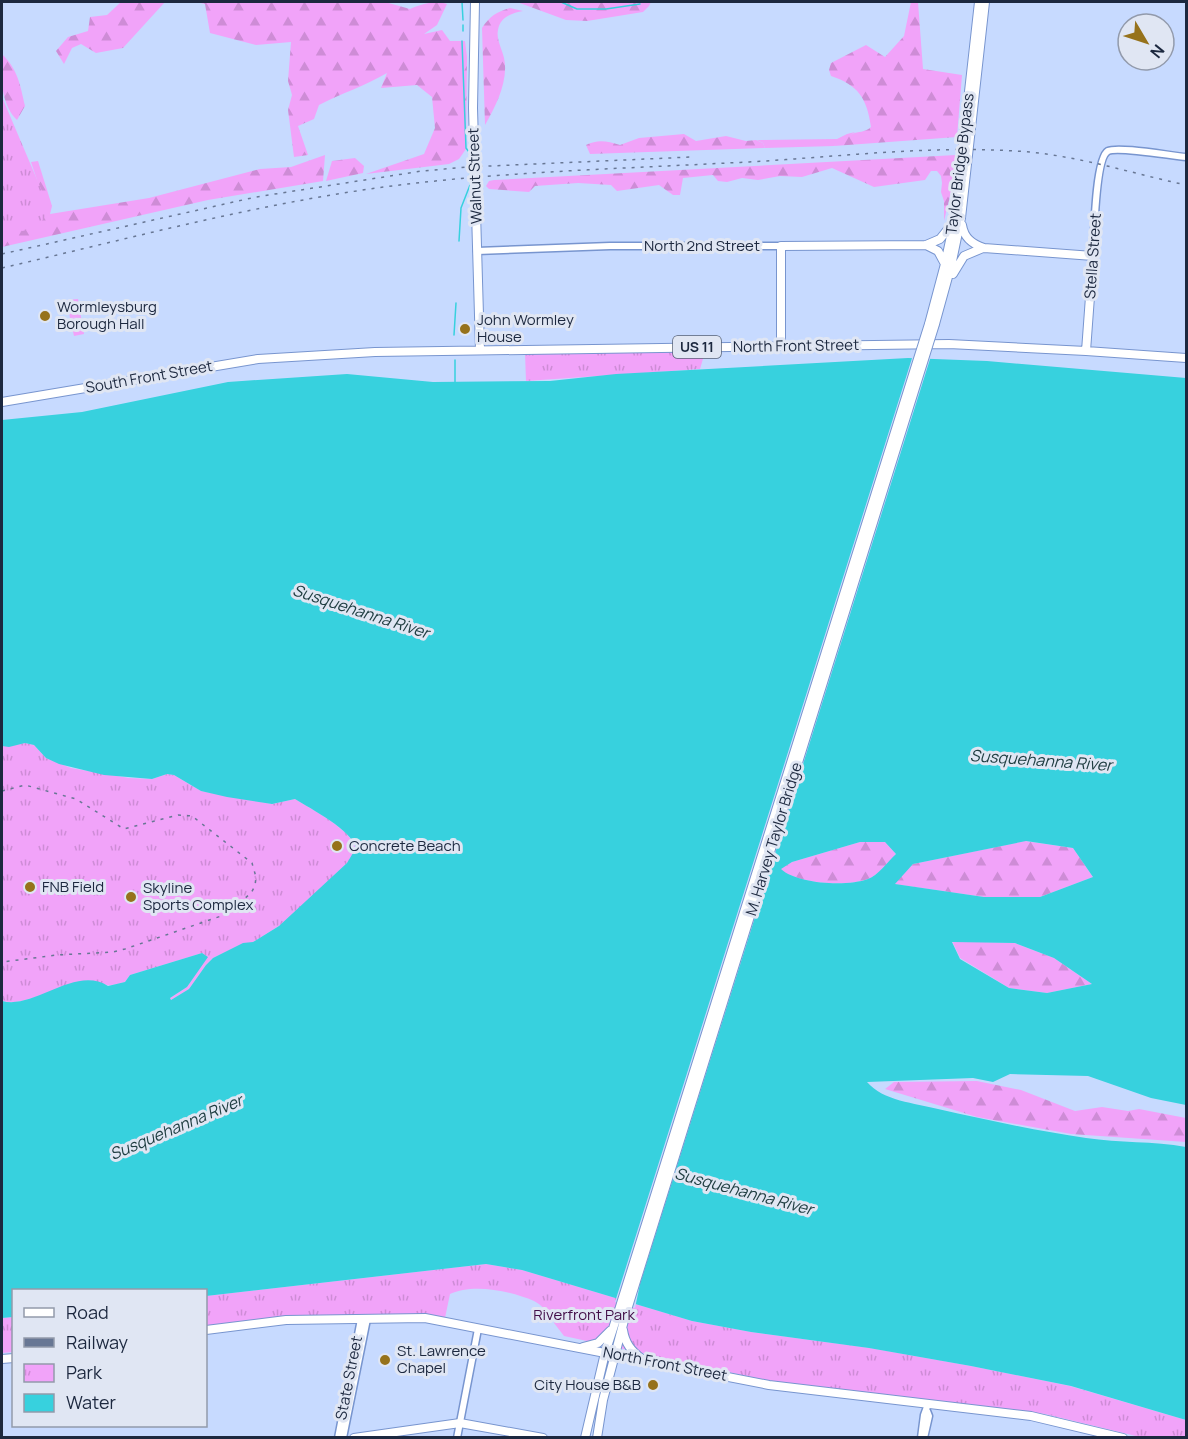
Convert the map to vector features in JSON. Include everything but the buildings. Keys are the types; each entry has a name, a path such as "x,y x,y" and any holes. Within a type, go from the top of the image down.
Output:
{"main road":[{"name":"Walnut Street","path":"475,2 472,85 480,350"},
{"name":"Taylor Bridge Bypass","path":"932,324 958,217 979,2"},
{"name":"Taylor Bridge Bypass","path":"932,324 946,285 958,217 985,2"},
{"path":"926,245 944,236 958,217"},
{"path":"958,217 967,238 984,248"},
{"path":"926,245 938,251 945,264"},
{"name":"North 2nd Street","path":"781,246 926,245"},
{"path":"781,246 781,346"},
{"path":"946,285 964,256 984,248 1093,256"},
{"name":"Stella Street","path":"1086,351 1093,256"},
{"name":"M. Harvey Taylor Bridge","path":"585,1437 605,1353 618,1324 932,324"},
{"name":"North Front Street","path":"297,356 480,350 959,344 1186,358"},
{"name":"South Front Street","path":"2,402 229,363 297,356"},
{"name":"North Front Street","path":"207,1330 277,1321 425,1318 769,1385 928,1408 1037,1417 1123,1437"},
{"path":"579,1348 601,1341 618,1324 632,1351 646,1361"},
{"name":"M. Harvey Taylor Bridge","path":"597,1437 618,1324"},
{"path":"354,1437 460,1423 543,1437"}],"street":[{"name":"Stella Street","path":"1093,256 1101,161 1105,153 1117,150 1186,157"},
{"name":"North 2nd Street","path":"477,251 610,246 781,246"},
{"name":"State Street","path":"338,1437 364,1319"},
{"name":"State Street","path":"344,1437 364,1319"},
{"path":"457,1437 478,1329"},
{"path":"923,1437 929,1416 928,1408"}],"green space":[{"path":"121,2 165,2 123,48 96,53 81,44 72,48 64,64 56,51 68,37 88,31 90,17 107,15"},
{"path":"196,2 385,2 410,9 424,4 447,4 437,25 424,34 442,30 450,41 465,41 467,57 466,149 459,159 449,164 366,174 424,154 435,128 432,97 417,85 381,88 387,73 319,105 314,119 298,126 308,155 294,157 288,110 292,95 288,81 291,42 256,45 210,33 205,4"},
{"path":"517,2 651,2 643,12 587,21 566,20"},
{"path":"911,2 918,2 923,69 962,75 957,137 834,146 847,136 871,127 864,100 854,88 831,76 829,70 831,63 866,45 885,57 904,36"},
{"path":"510,8 523,11 507,16 499,26 498,37 504,58 505,75 497,101 485,125 482,28 494,15"},
{"path":"2,54 15,72 25,106 17,120 7,106 2,80"},
{"path":"2,97 47,203 47,215 35,229 2,234"},
{"path":"855,132 834,146 765,148 763,143 757,140 837,139"},
{"path":"684,134 696,141 726,136 746,141 756,140 763,143 765,148 590,154 586,145 603,141 620,145 639,138"},
{"path":"325,155 323,181 208,200 2,247 2,217 42,195 31,162 38,161 52,206 50,214 149,198 260,169 291,167"},
{"path":"956,155 952,188 944,221 942,183 937,171 931,171 925,180 874,187 832,168 802,177 780,176 758,180 742,178 727,182 718,181 713,175 683,178 680,195 673,195 659,185 617,191 611,185 578,183 535,186 529,192 489,189 486,186 489,181 494,180"},
{"path":"355,158 364,166 363,173 326,181 332,161"},
{"path":"78,299 81,317 70,318 67,300"},
{"path":"81,317 84,334 74,336 70,318"},
{"path":"705,352 700,369 526,381 525,353"},
{"path":"25,743 34,745 46,758 71,768 129,778 152,779 167,774 174,775 201,791 272,804 295,799 340,828 354,843 356,851 347,863 279,926 253,942 238,946 213,958 189,989 171,1000 170,998 187,987 207,957 202,953 130,975 125,982 109,985 84,981 29,999 2,1001 2,746"},
{"path":"1025,841 1073,848 1093,877 1040,897 984,897 894,884 913,864"},
{"path":"860,842 885,842 896,854 872,877 848,883 810,881 780,869 792,862"},
{"path":"952,941 1015,943 1054,958 1092,984 1047,993 1009,988 960,958"},
{"path":"977,1081 1021,1090 1075,1111 1102,1107 1128,1111 1139,1109 1186,1118 1186,1142 1071,1134 977,1117 885,1089 894,1082"},
{"name":"Riverfront Park","path":"486,1264 522,1270 692,1321 751,1332 870,1348 1070,1386 1186,1420 1186,1437 1140,1437 1045,1414 765,1380 564,1336 554,1323 556,1320 537,1303 525,1297 492,1290 470,1289 450,1294 445,1318 429,1315 278,1317 207,1326 207,1296"},
{"path":"12,1317 12,1352 2,1353 2,1318"}],"water":[{"name":"Susquehanna River","path":"908,358 987,361 1186,378 1186,1105 1151,1098 1088,1076 1010,1074 993,1082 973,1078 867,1082 882,1093 900,1100 1012,1125 1086,1138 1186,1147 1186,1420 1071,1386 869,1348 751,1332 692,1321 522,1270 486,1264 207,1296 207,1289 12,1289 12,1317 2,1318 2,1001 27,1000 82,981 95,981 108,986 125,982 130,975 202,953 208,957 187,987 170,998 171,1000 189,989 213,958 243,943 253,942 279,926 347,863 356,848 353,841 339,827 295,799 272,804 227,797 201,791 174,775 167,774 152,779 104,775 59,764 46,758 34,745 25,743 9,747 2,746 2,420 82,412 228,382 347,374 433,382 550,381 616,374","holes":["1026,841 1073,848 1093,877 1040,897 984,897 895,884 913,864","860,842 885,842 896,854 868,879 848,883 823,883 798,878 781,869 792,862","952,942 1015,943 1054,958 1092,984 1047,993 1009,988 960,959"]}],"pier":[{"path":"913,355 931,356 640,1284 635,1308 615,1302"}],"waterway":[{"path":"462,2 463,20"},
{"path":"542,2 561,2 577,9 606,9 640,4"},
{"path":"463,25 463,31"},
{"path":"459,241 461,208 470,185 469,152 466,148 462,41"},
{"path":"454,335 456,303"},
{"path":"455,360 455,383"}],"railway":[{"path":"2,268 192,223 336,194 513,174 907,151 979,150 1058,156 1186,185"},
{"path":"2,254 256,197 422,171 691,157"},
{"path":"2,791 25,785 76,799 124,829 178,815 192,816 252,863 256,877 251,893 227,914 125,949 2,962"}],"place":[{"name":"Wormleysburg Borough Hall","path":"45,316"},
{"name":"John Wormley House","path":"465,329"},
{"name":"Concrete Beach","path":"337,846"},
{"name":"FNB Field","path":"30,887"},
{"name":"Skyline Sports Complex","path":"131,897"},
{"name":"St. Lawrence Chapel","path":"385,1360"},
{"name":"City House B&B","path":"653,1385"}]}
